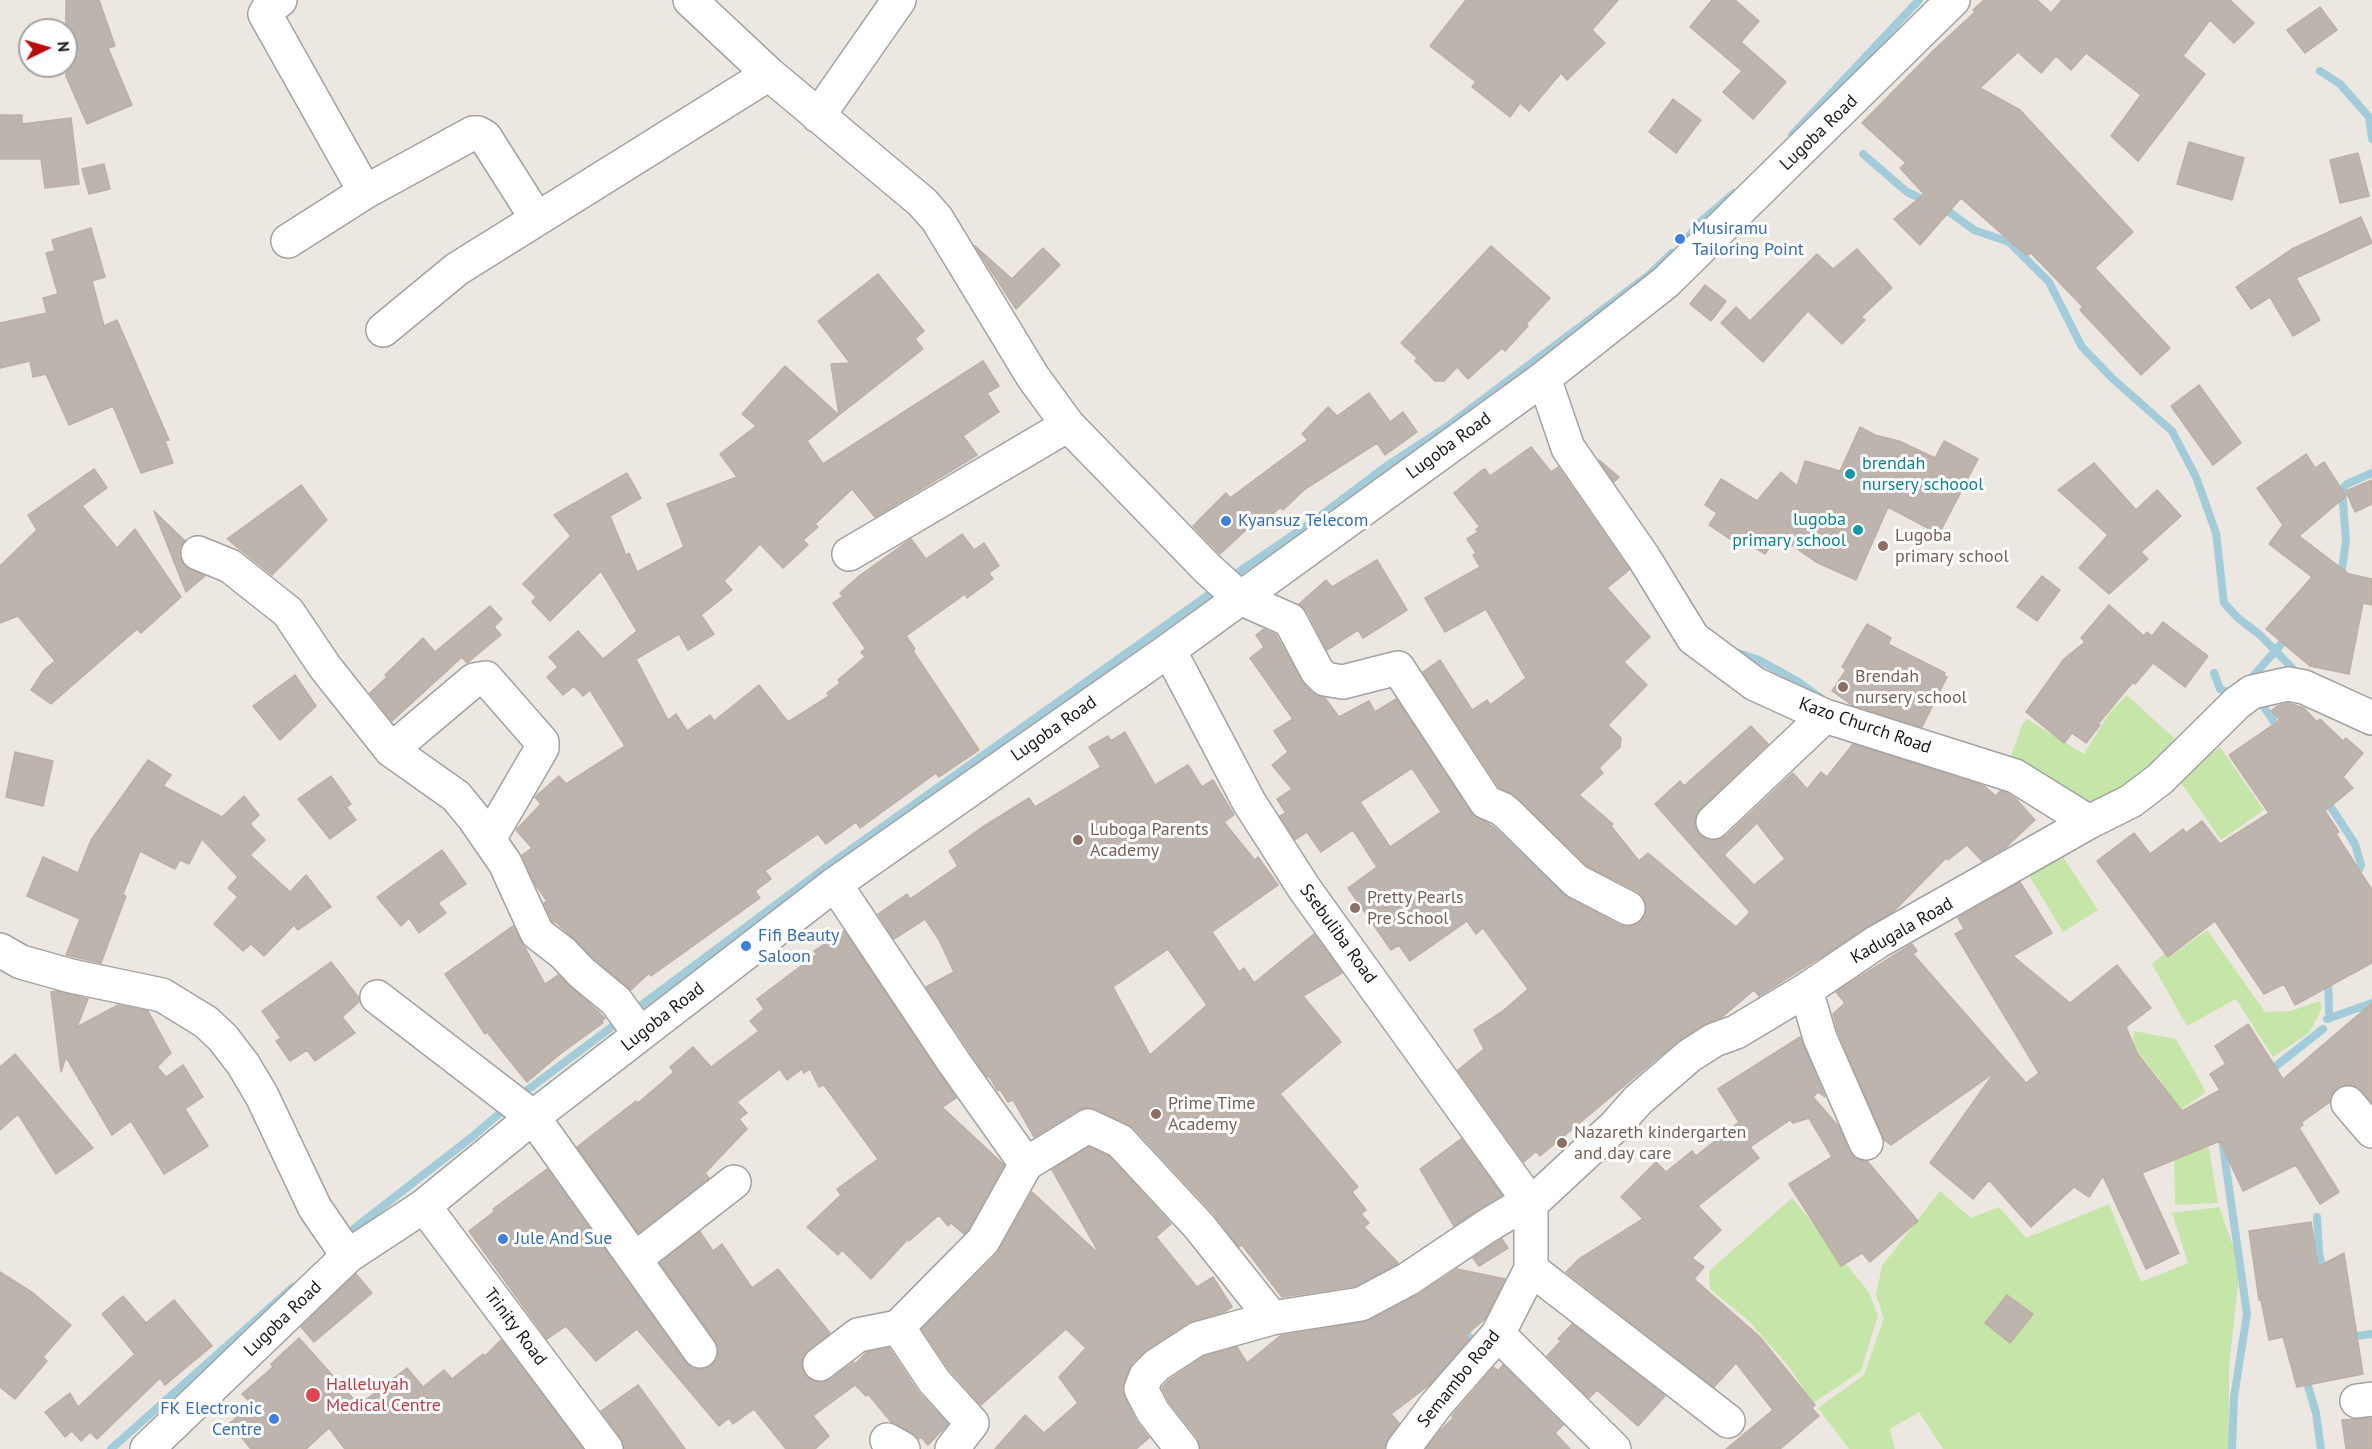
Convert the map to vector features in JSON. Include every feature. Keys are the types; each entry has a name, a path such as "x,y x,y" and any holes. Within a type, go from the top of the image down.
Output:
{"street":[{"path":"280,0 265,14 365,192"},
{"path":"690,0 769,74 922,202 937,219 1033,377 1068,425 1208,569 1240,598 1290,620 1317,671 1325,679 1337,683 1398,668 1486,802 1508,814 1576,881 1628,908"},
{"path":"818,116 899,0"},
{"name":"Lugoba Road","path":"147,1449 348,1256 424,1206 533,1117 835,884 1169,650 1544,378 1666,282 1953,0"},
{"path":"383,330 457,269 769,74"},
{"path":"288,241 365,192 465,137 478,133 485,137 537,219"},
{"name":"Kazo Church Road","path":"1544,378 1568,448 1644,558 1693,638 1755,684 1825,716 2015,776 2089,822"},
{"path":"849,554 1068,425"},
{"path":"198,553 230,566 288,612 325,667 391,750 456,796 489,838 505,863 537,933 563,953 582,973 616,1001 640,1034"},
{"name":"Ssebuliba Road","path":"1169,650 1249,802 1304,888 1531,1204"},
{"path":"391,750 474,680 486,678 542,742 542,748 489,838"},
{"name":"Kadugala Road","path":"1182,1449 1153,1412 1141,1389 1146,1376 1157,1365 1197,1339 1272,1318 1360,1304 1408,1280 1487,1226 1517,1208 1531,1204 1616,1125 1638,1100 1689,1056 1714,1040 1736,1032 1806,990 1877,942 2089,822 2131,801 2153,784 2237,703 2252,692 2288,684 2304,687 2372,718"},
{"path":"1713,822 1825,716"},
{"path":"835,884 953,1061 1026,1164"},
{"path":"0,950 21,962 71,976 162,995 206,1022 223,1038 253,1080 315,1208 348,1256"},
{"path":"1806,990 1820,1038 1866,1143"},
{"path":"377,997 533,1117 700,1351"},
{"path":"2348,1103 2372,1131"},
{"path":"820,1364 858,1335 898,1328 983,1241 1026,1164 1088,1126 1120,1142 1199,1226 1272,1318"},
{"path":"635,1259 734,1182"},
{"name":"Semambo Road","path":"1404,1449 1436,1405 1498,1334 1531,1269 1531,1204"},
{"name":"Trinity Road","path":"424,1206 606,1449"},
{"path":"1531,1269 1728,1421"},
{"path":"898,1328 934,1381 972,1423 952,1449"},
{"path":"1498,1334 1614,1449"}],"green space":[{"path":"2127,695 2175,739 2145,775 2095,806 2010,758 2023,723 2027,719 2084,754 2110,712"},
{"path":"2220,747 2264,810 2221,840 2177,777"},
{"path":"2061,854 2098,910 2063,932 2028,874"},
{"path":"2207,930 2265,1012 2290,1011 2320,1001 2322,1008 2309,1033 2273,1057 2236,999 2187,1026 2152,964 2164,954 2170,957"},
{"path":"2134,1031 2176,1039 2206,1092 2179,1111 2160,1080 2133,1046"},
{"path":"2209,1148 2218,1203 2175,1205 2174,1153"},
{"path":"1940,1191 1971,1218 1999,1207 2026,1238 2109,1204 2141,1282 2188,1263 2172,1213 2219,1207 2240,1265 2229,1368 2229,1449 1943,1449 1919,1412 1890,1429 1895,1449 1849,1449 1818,1408 1864,1375 1884,1318 1876,1295 1882,1266"},
{"path":"1792,1198 1868,1291 1878,1315 1861,1371 1813,1403 1789,1367 1749,1321 1710,1289 1709,1271"}],"building":[{"path":"66,0 99,0 115,46 108,48 132,105 87,124 67,78 78,78 78,18 66,18"},
{"path":"1466,0 1618,0 1592,30 1605,43 1567,80 1561,73 1529,111 1520,103 1510,117 1472,87 1476,82 1430,46"},
{"path":"1712,0 1735,0 1759,21 1741,42 1786,82 1753,119 1723,92 1742,71 1690,27"},
{"path":"1984,0 2037,0 2051,13 2062,0 2230,0 2254,23 2234,43 2210,20 2183,56 2205,74 2138,161 2111,136 2141,95 2086,53 2071,70 2056,56 2041,73 2018,52 1980,88 2020,110 2133,232 2095,268 2170,348 2141,375 2080,310 2083,307 2031,253 2027,256 1961,198 1920,245 1894,219 1924,194 1900,168 1906,163 1862,123 1975,12 1973,10"},
{"path":"2320,7 2337,30 2305,53 2287,30"},
{"path":"1673,99 1701,120 1676,153 1649,132"},
{"path":"0,115 22,115 22,124 71,118 79,184 45,188 41,159 0,159"},
{"path":"2189,142 2244,158 2232,200 2177,184"},
{"path":"2358,153 2369,196 2340,203 2330,160"},
{"path":"104,164 110,189 89,194 82,169"},
{"path":"2361,217 2372,243 2296,278 2320,320 2293,336 2270,297 2251,309 2236,287 2292,249"},
{"path":"91,228 105,277 92,281 104,326 117,320 169,440 165,441 173,463 141,473 113,406 69,425 46,374 33,377 30,361 0,368 0,323 47,313 43,298 58,294 46,253 55,251 52,240"},
{"path":"975,246 1012,279 1043,248 1060,265 1016,309"},
{"path":"1491,246 1550,298 1505,351 1502,348 1468,379 1457,367 1444,381 1435,381 1415,361 1417,358 1401,343"},
{"path":"1857,249 1892,288 1861,317 1865,320 1842,344 1808,311 1763,362 1721,323 1736,307 1750,321 1817,254 1833,269"},
{"path":"878,274 924,331 915,339 923,349 839,415 831,364 850,363 818,321"},
{"path":"1705,285 1726,301 1711,321 1690,304"},
{"path":"983,361 999,386 987,393 999,412 963,436 977,455 875,517 852,489 815,524 818,527 803,540 808,545 783,568 760,544 724,581 732,590 701,615 714,634 688,650 679,634 636,659 668,720 676,714 687,731 710,715 714,721 759,685 788,722 829,696 827,693 840,683 838,680 865,657 861,652 866,649 833,603 843,596 840,593 859,576 911,539 926,559 962,534 974,550 984,543 999,566 989,573 993,579 967,598 965,594 906,636 915,649 913,651 979,750 939,777 936,773 860,828 856,822 826,844 818,834 765,871 771,879 755,891 760,898 651,976 649,973 631,990 552,921 544,903 547,901 535,884 522,855 532,848 516,830 541,804 535,797 559,776 566,784 625,746 590,690 583,696 574,686 563,695 547,677 558,667 549,657 578,631 603,659 637,631 601,571 550,621 532,602 536,597 523,584 571,536 554,515 627,473 641,498 610,516 626,555 629,553 637,572 684,547 667,504 737,477 720,454 756,426 742,414 785,366 839,415 807,441 823,464"},
{"path":"2199,385 2241,443 2213,465 2171,406"},
{"path":"1369,393 1390,422 1403,412 1417,432 1385,455 1377,443 1305,489 1283,510 1281,507 1265,520 1262,515 1220,554 1193,526 1226,493 1230,498 1308,440 1302,434 1328,407 1337,416"},
{"path":"1860,427 1875,435 1899,441 1935,458 1944,441 1978,459 1939,534 1888,507 1856,580 1816,562 1777,535 1765,554 1734,534 1730,539 1709,525 1717,513 1705,505 1721,479 1757,501 1781,472 1797,486 1805,461 1840,471"},
{"path":"1531,447 1551,472 1558,467 1628,568 1629,570 1607,588 1650,637 1624,662 1647,685 1608,725 1621,738 1620,747 1599,768 1603,773 1579,795 1613,824 1611,826 1639,861 1648,853 1736,927 1750,912 1655,804 1680,781 1684,786 1751,726 1768,744 1700,809 1695,817 1695,827 1699,834 1707,840 1717,840 1726,836 1793,773 1807,789 1821,772 1827,777 1853,744 1984,786 1996,796 2000,791 2007,793 2016,799 2035,820 2006,847 1982,861 1967,845 1948,860 1946,858 1895,910 1759,996 1754,990 1722,1017 1704,1024 1679,1040 1540,1156 1536,1151 1524,1162 1458,1070 1484,1049 1474,1030 1503,1011 1528,989 1483,928 1476,934 1467,921 1410,961 1399,945 1391,950 1348,888 1377,867 1353,830 1321,852 1307,832 1295,840 1280,816 1286,813 1277,799 1292,789 1272,765 1288,752 1274,731 1293,719 1250,658 1264,647 1256,635 1264,629 1276,635 1304,684 1312,693 1325,698 1339,717 1369,701 1375,712 1396,699 1471,813 1495,828 1567,897 1619,925 1629,927 1639,923 1645,916 1647,908 1643,897 1637,891 1587,866 1520,800 1499,787 1423,672 1440,660 1472,710 1487,700 1490,705 1526,678 1486,609 1445,632 1425,598 1480,567 1473,555 1476,553 1467,539 1478,532 1476,529 1480,527 1454,493 1485,469 1490,476","holes":["1412,768 1441,812 1390,847 1360,802","1757,823 1785,859 1754,885 1724,855"]},
{"path":"2306,454 2315,468 2324,462 2346,496 2299,536 2349,574 2372,579 2372,605 2363,603 2349,674 2310,666 2266,629 2312,577 2269,544 2283,525 2257,488"},
{"path":"1599,460 1619,477 1614,482"},
{"path":"2094,463 2136,510 2157,490 2181,516 2141,552 2148,559 2109,594 2079,568 2108,535 2058,490"},
{"path":"94,469 107,488 82,506 117,548 135,529 181,597 141,633 137,629 51,704 31,690 44,670 55,661 18,616 0,623 0,566 37,530 28,515"},
{"path":"2372,480 2372,504 2355,512 2346,491"},
{"path":"301,485 327,520 272,575 227,539"},
{"path":"154,511 185,541 180,547 179,555 184,565 205,576 186,592"},
{"path":"1377,560 1407,610 1363,638 1358,630 1327,650 1307,611 1299,604 1326,580 1332,587"},
{"path":"2042,576 2060,590 2037,621 2017,607"},
{"path":"2109,605 2144,636 2147,632 2152,636 2163,622 2208,656 2185,687 2153,663 2135,684 2133,682 2098,724 2100,725 2086,743 2072,733 2064,743 2026,712 2064,659 2085,642 2081,638"},
{"path":"490,606 502,619 494,627 501,635 467,663 462,657 392,721 370,693 387,677 385,675 423,638 435,652"},
{"path":"1867,624 1891,638 1888,644 1945,673 1947,677 1922,727 1852,705 1832,691 1846,670 1842,667"},
{"path":"295,675 316,706 280,740 253,706"},
{"path":"2288,703 2304,708 2317,722 2320,719 2343,741 2346,738 2363,753 2343,777 2353,788 2325,811 2339,832 2336,834 2372,890 2372,963 2295,1005 2284,984 2264,994 2215,921 2168,957 2097,861 2134,833 2150,854 2183,829 2186,833 2202,821 2220,844 2269,813 2229,755 2280,720 2271,711 2277,706"},
{"path":"1125,732 1155,785 1188,765 1202,787 1213,780 1234,815 1224,822 1253,858 1255,860 1258,857 1278,885 1212,932 1239,972 1244,968 1254,983 1314,934 1342,973 1303,996 1341,1042 1280,1094 1358,1187 1352,1192 1366,1210 1361,1214 1369,1223 1364,1227 1398,1263 1355,1286 1282,1297 1242,1245 1239,1247 1213,1213 1134,1128 1096,1109 1086,1107 1078,1110 1034,1137 1013,1100 1008,1102 1000,1089 998,1091 989,1076 987,1077 926,987 954,972 939,940 925,919 894,939 878,914 907,894 910,899 958,866 949,851 981,828 1029,798 1035,807 1101,767 1089,747 1108,736 1111,741","holes":["1168,949 1207,1005 1150,1055 1113,987"]},
{"path":"15,752 53,761 43,806 6,797"},
{"path":"148,760 171,775 163,786 222,817 244,796 259,815 250,824 265,840 250,855 290,892 306,875 331,907 298,930 294,925 264,956 251,944 243,951 214,924 238,897 228,888 238,877 202,839 189,864 180,860 175,869 140,851 123,894 126,896 101,963 66,955 80,919 27,896 43,857 78,873 91,840"},
{"path":"331,776 351,804 346,807 356,820 330,839 298,799"},
{"path":"442,850 466,884 438,903 446,913 419,933 409,918 401,926 377,897"},
{"path":"2020,882 2052,933 2013,956 2070,1003 2117,965 2151,1008 2126,1027 2137,1053 2182,1111 2220,1090 2210,1074 2226,1064 2215,1046 2248,1024 2283,1079 2372,1003 2372,1102 2355,1086 2344,1085 2335,1089 2330,1102 2302,1122 2303,1125 2299,1128 2339,1192 2320,1204 2296,1165 2243,1191 2220,1141 2142,1173 2179,1253 2146,1269 2103,1176 2089,1197 2074,1187 2031,1227 1989,1180 1973,1199 1930,1163 1994,1073 1891,1145 1884,1140 1838,1032 1833,1014 1845,1003 1836,992 1912,944 1917,951 1913,954 2026,1083 2039,1073 1955,934 1964,929 1958,918"},
{"path":"513,926 545,984 558,975 605,1018 603,1023 560,1054 527,1082 487,1032 485,1034 445,974"},
{"path":"844,931 956,1098 942,1107 1004,1165 968,1230 964,1234 951,1223 948,1226 939,1215 909,1241 908,1239 871,1279 842,1250 838,1255 807,1227 841,1195 837,1189 878,1159 824,1085 819,1087 810,1069 804,1073 802,1069 787,1080 780,1069 737,1102 747,1113 739,1119 747,1129 705,1173 709,1178 638,1233 577,1147 636,1101 638,1103 674,1072 670,1067 693,1047 711,1067 759,1031 750,1021 764,1009 757,999 817,954 814,951"},
{"path":"331,962 359,998 359,1002 342,1017 355,1033 315,1061 307,1050 290,1061 276,1041 281,1038 262,1011"},
{"path":"57,991 88,999 77,1027 118,1005 148,1011 171,1053 157,1067 166,1077 183,1065 203,1097 185,1109 208,1146 164,1174 131,1121 112,1135 66,1057 61,1072 51,992"},
{"path":"1800,1037 1825,1097 1818,1092 1813,1097 1839,1127 1854,1158 1867,1161 1918,1221 1870,1262 1862,1253 1841,1266 1789,1184 1832,1157 1809,1118 1793,1123 1790,1120 1750,1147 1759,1158 1698,1206 1721,1230 1692,1258 1704,1267 1694,1279 1760,1337 1815,1405 1812,1408 1819,1416 1780,1449 1726,1449 1773,1410 1736,1363 1714,1387 1566,1272 1579,1259 1643,1219 1621,1197 1656,1162 1666,1172 1692,1151 1696,1156 1739,1122 1718,1089"},
{"path":"15,1054 93,1148 56,1174 18,1114 0,1130 0,1067"},
{"path":"1461,1139 1502,1195 1454,1226 1420,1169"},
{"path":"1089,1147 1109,1156 1171,1224 1156,1237 1197,1287 1213,1277 1232,1307 1224,1312 1187,1323 1147,1349 1132,1363 1122,1391 1136,1421 1149,1438 1136,1449 995,1449 1025,1415 1044,1433 1078,1403 1059,1377 1086,1348 1066,1329 981,1405 949,1369 922,1329 997,1254 1032,1192 1100,1255 1052,1170"},
{"path":"547,1169 685,1362 692,1368 701,1370 710,1367 717,1359 719,1349 660,1263 700,1232 713,1251 722,1244 752,1288 778,1269 830,1333 803,1356 801,1366 806,1376 813,1381 823,1382 831,1379 854,1362 855,1364 867,1352 889,1348 918,1392 948,1424 928,1445 921,1437 919,1439 892,1423 868,1394 866,1396 855,1385 813,1416 829,1436 815,1449 786,1449 754,1409 733,1424 729,1418 719,1426 637,1329 596,1361 566,1326 547,1339 469,1231 495,1211 493,1209"},
{"path":"2311,1222 2318,1267 2344,1253 2363,1374 2297,1387 2283,1337 2269,1340 2261,1300 2259,1300 2249,1231"},
{"path":"1502,1239 1508,1248 1479,1266 1473,1258"},
{"path":"1457,1269 1505,1279 1485,1319 1466,1335 1469,1339 1428,1386 1391,1414 1399,1423 1388,1438 1385,1449 1200,1449 1197,1437 1169,1402 1162,1388 1169,1380 1205,1356 1237,1347 1247,1363 1280,1336 1369,1321 1418,1295"},
{"path":"0,1272 33,1293 71,1325 43,1357 47,1361 15,1399 0,1387"},
{"path":"356,1274 372,1293 314,1342 301,1327"},
{"path":"2007,1295 2033,1314 2010,1343 1985,1323"},
{"path":"123,1296 146,1323 174,1300 212,1346 165,1385 160,1378 97,1439 90,1432 81,1441 72,1431 65,1437 45,1412 70,1393 78,1407 135,1354 102,1314"},
{"path":"1572,1324 1665,1396 1638,1426 1597,1390 1589,1398 1547,1356"},
{"path":"299,1338 359,1405 407,1368 423,1387 444,1370 452,1379 483,1354 485,1356 501,1340 583,1449 345,1449 329,1428 306,1449 251,1449 230,1423 252,1404 242,1394 273,1367 271,1364"},
{"path":"1503,1365 1563,1425 1555,1433 1570,1449 1426,1449 1494,1367 1498,1371"},
{"path":"638,1385 685,1449 624,1449 621,1438 601,1411"},
{"path":"2372,1418 2372,1449 2346,1449 2342,1420"}],"waterway":[{"path":"1792,135 1919,0"},
{"path":"2320,71 2340,84 2369,117 2372,139"},
{"path":"1863,154 1907,192 1948,211 1974,230 2009,242 2049,282 2082,347 2113,379 2172,431 2196,477 2216,533 2224,603 2238,618 2260,635 2298,674"},
{"path":"1684,243 1698,224 1734,193"},
{"path":"1228,579 1315,520 1388,465 1449,425 1649,275 1672,253"},
{"path":"2336,577 2342,569 2346,541 2342,489 2347,484 2372,473"},
{"path":"631,1013 829,865 1218,588"},
{"path":"2249,681 2290,634"},
{"path":"1735,652 1759,660 1797,681 1821,698"},
{"path":"2214,673 2220,689 2235,695"},
{"path":"2259,700 2281,732"},
{"path":"2325,798 2355,844 2361,865 2355,878"},
{"path":"2328,977 2329,1013"},
{"path":"2327,1019 2372,1003"},
{"path":"518,1097 621,1020"},
{"path":"2267,1073 2323,1029"},
{"path":"344,1239 508,1106"},
{"path":"2222,1139 2247,1314 2234,1397 2232,1449"},
{"path":"2317,1217 2319,1253 2324,1276"},
{"path":"111,1449 293,1287"},
{"path":"1460,1326 1477,1346"},
{"path":"2347,1337 2372,1334"},
{"path":"2305,1376 2316,1413 2321,1449"}],"place":[{"name":"Musiramu Tailoring Point","path":"1680,239"},
{"name":"brendah nursery schoool","path":"1850,474"},
{"name":"Kyansuz Telecom","path":"1226,521"},
{"name":"lugoba primary school","path":"1858,530"},
{"name":"Lugoba primary school","path":"1883,546"},
{"name":"Brendah nursery school","path":"1843,687"},
{"name":"Luboga Parents Academy","path":"1078,840"},
{"name":"Pretty Pearls Pre School","path":"1355,908"},
{"name":"Fifi Beauty Saloon","path":"746,946"},
{"name":"Prime Time Academy","path":"1156,1114"},
{"name":"Nazareth kindergarten and day care","path":"1562,1143"},
{"name":"Jule And Sue","path":"503,1239"},
{"name":"Halleluyah Medical Centre","path":"313,1395"},
{"name":"FK Electronic Centre","path":"274,1419"}]}
